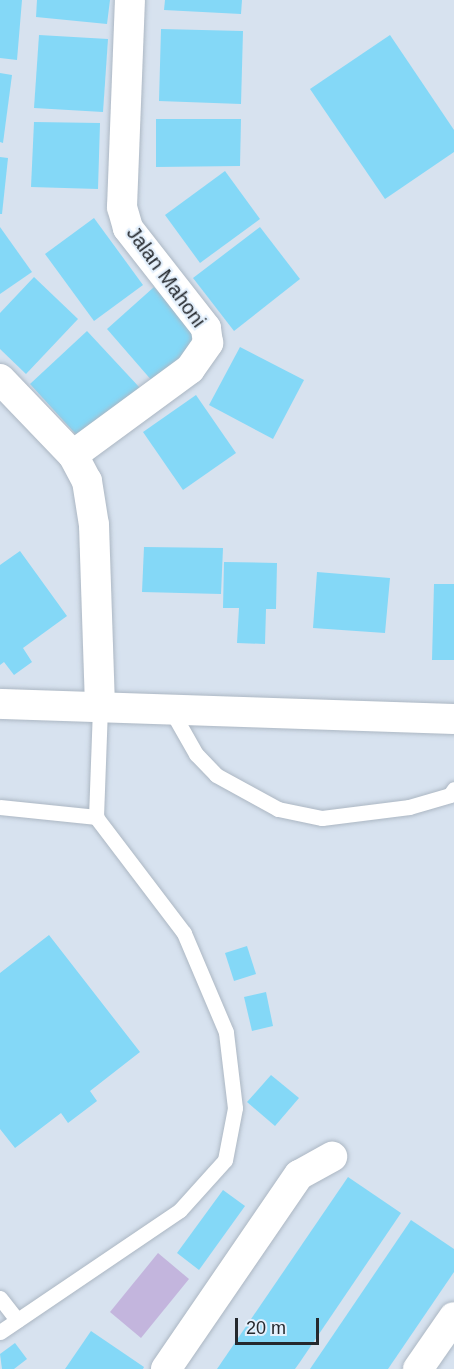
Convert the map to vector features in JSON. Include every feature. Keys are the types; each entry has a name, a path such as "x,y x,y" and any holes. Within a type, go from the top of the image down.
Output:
{"street":[{"name":"Jalan Mahoni","path":"74,454 190,369 208,344 206,328 128,228 122,207 130,0"},
{"path":"0,379 74,454 87,481 94,525 100,707"},
{"path":"0,704 454,719"},
{"path":"166,1369 299,1175 332,1157"},
{"path":"418,1369 454,1317"}],"lane":[{"path":"0,1332 180,1210 225,1161 235,1108 226,1032 184,933 96,817 100,707"},
{"path":"171,710 196,754 216,775 278,809 322,818 409,807 450,795 454,789"},
{"path":"0,807 96,817"},
{"path":"0,1298 17,1320"}],"shaded area":[{"path":"158,1253 189,1279 141,1338 110,1312"}],"building":[{"path":"0,0 22,0 17,60 0,58"},
{"path":"37,0 110,0 107,24 36,17"},
{"path":"165,0 242,0 241,14 164,10"},
{"path":"161,29 243,31 241,104 159,101"},
{"path":"39,35 108,39 103,112 34,108"},
{"path":"390,35 454,130 454,152 385,199 310,89"},
{"path":"0,73 12,75 3,143 0,142"},
{"path":"156,119 241,119 240,166 156,167"},
{"path":"34,122 100,123 98,189 31,187"},
{"path":"0,157 8,158 2,214 0,214"},
{"path":"225,171 260,219 200,263 165,215"},
{"path":"94,218 143,285 94,321 45,254"},
{"path":"0,227 32,272 0,294"},
{"path":"260,227 300,279 234,331 193,278"},
{"path":"34,277 78,319 26,374 0,349 0,313"},
{"path":"154,287 201,340 153,382 107,329"},
{"path":"87,331 140,388 82,441 30,384"},
{"path":"240,347 304,380 273,439 209,405"},
{"path":"196,395 236,453 183,490 143,432"},
{"path":"144,547 223,548 221,594 142,592"},
{"path":"20,551 67,616 23,648 32,662 14,675 4,662 0,665 0,565"},
{"path":"224,562 277,563 276,609 266,609 265,644 237,643 239,608 223,608"},
{"path":"317,572 390,578 385,633 313,628"},
{"path":"434,584 454,584 454,660 432,660"},
{"path":"49,935 140,1052 90,1091 97,1101 68,1123 61,1113 15,1148 0,1129 0,973"},
{"path":"247,946 256,974 234,981 225,953"},
{"path":"266,992 273,1026 252,1031 244,997"},
{"path":"271,1075 299,1098 275,1126 247,1102"},
{"path":"348,1177 401,1213 300,1362 295,1369 217,1369"},
{"path":"223,1190 245,1206 199,1270 177,1253"},
{"path":"411,1220 454,1249 454,1272 388,1369 310,1369"},
{"path":"91,1331 144,1367 143,1369 65,1369"},
{"path":"15,1343 27,1359 14,1369 2,1369 0,1354"}]}
